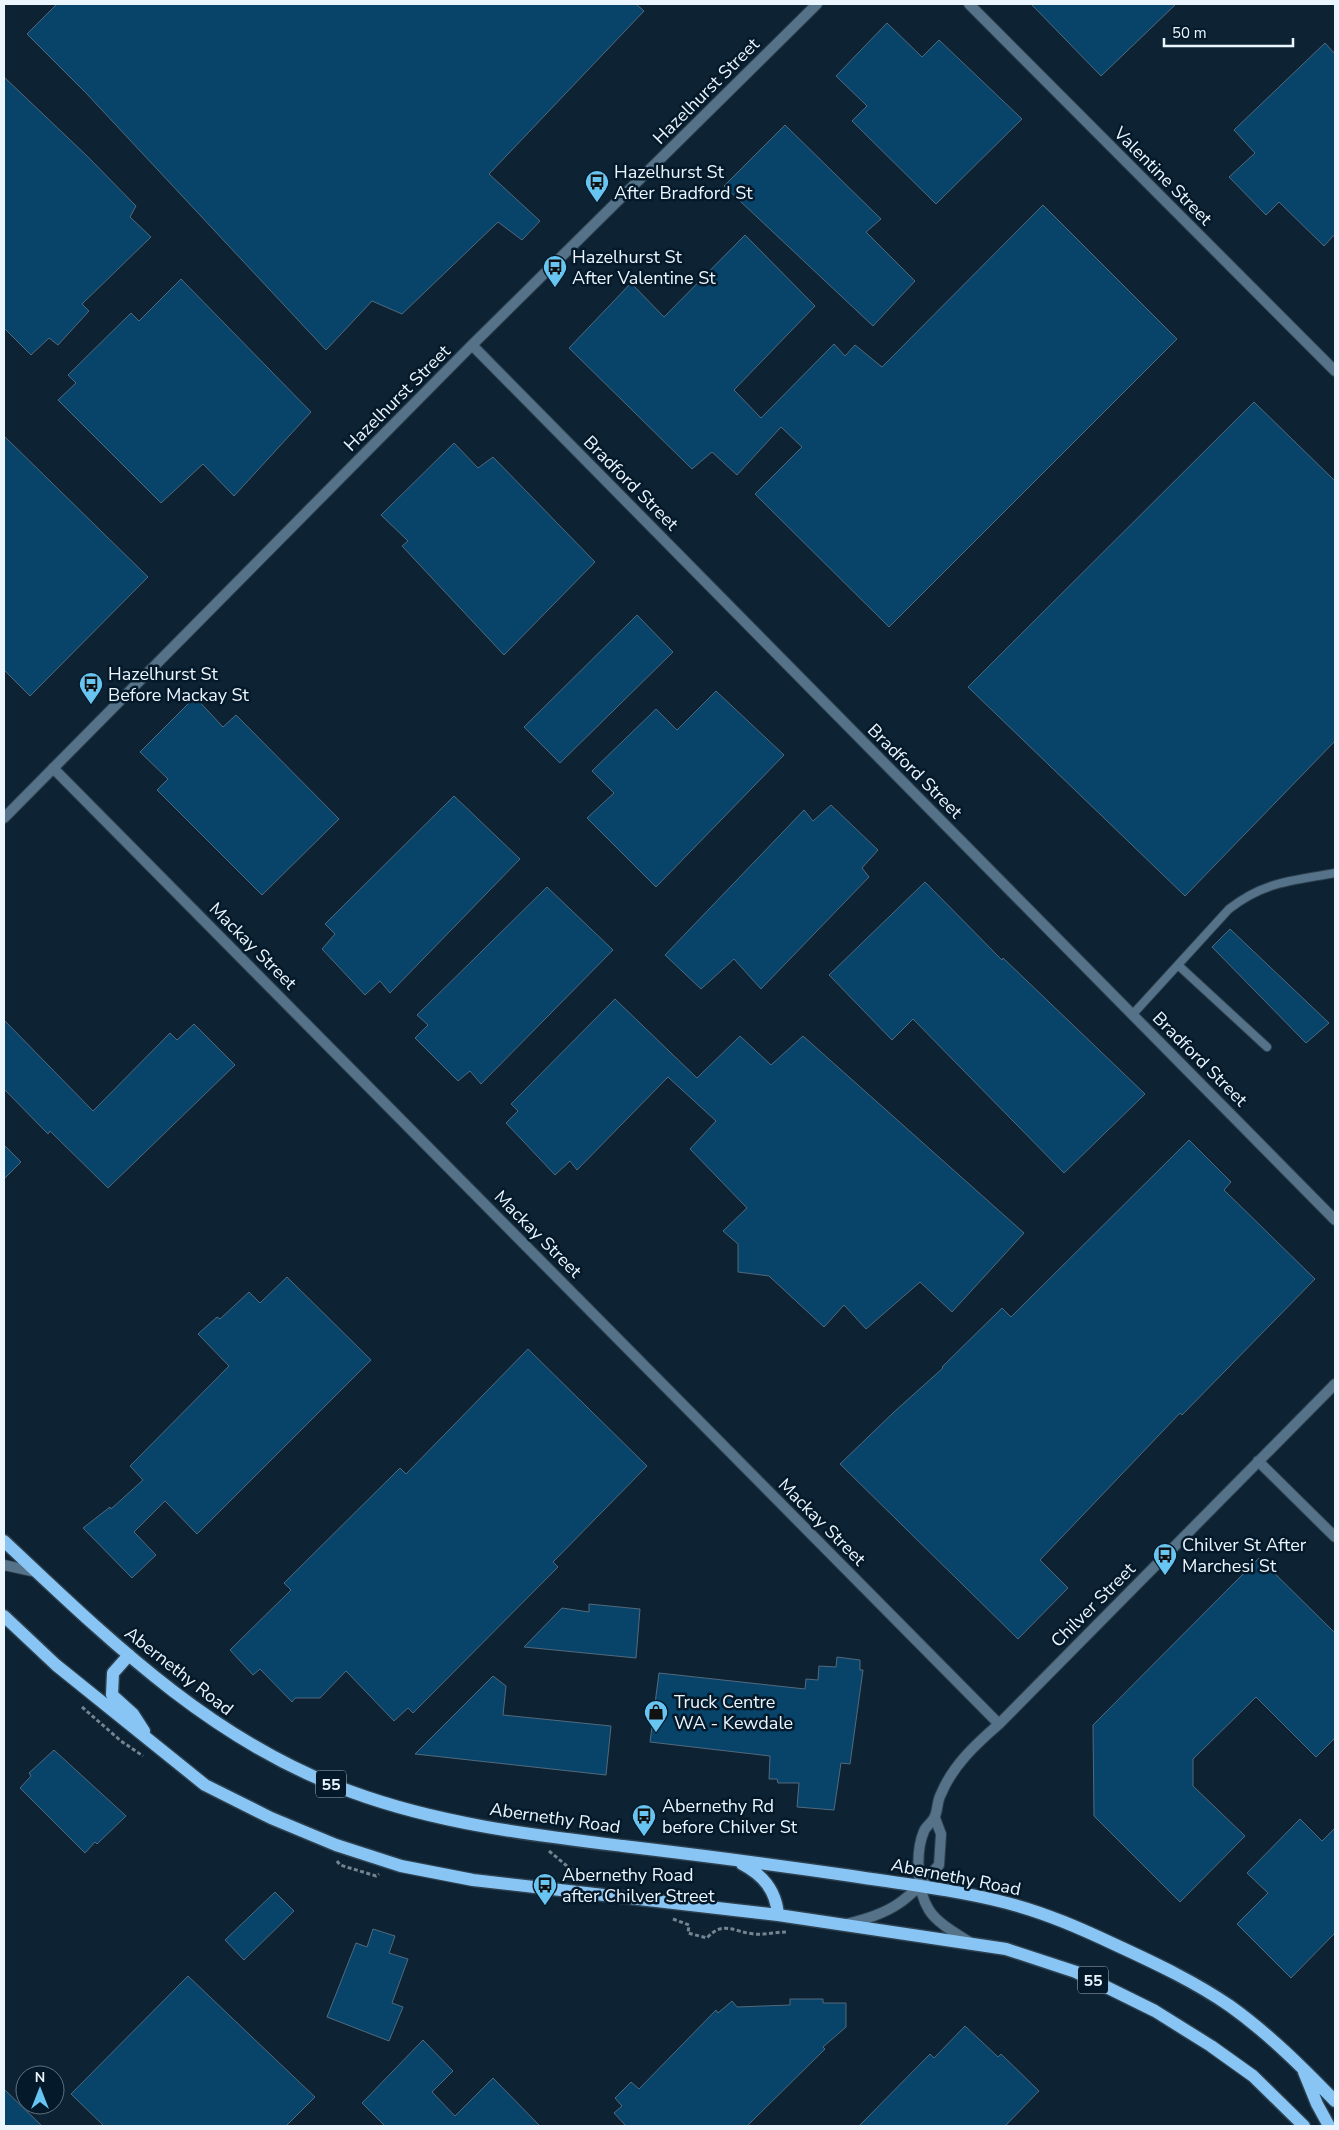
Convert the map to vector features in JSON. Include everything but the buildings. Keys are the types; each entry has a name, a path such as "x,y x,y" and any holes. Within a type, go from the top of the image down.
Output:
{"main road":[{"name":"Abernethy Road","path":"4,1541 90,1623 179,1698 236,1736 294,1768 352,1792 412,1811 481,1826 920,1886 1007,1903 1053,1917 1168,1969 1229,2006 1277,2043 1335,2101"},
{"name":"55","path":"4,1616 56,1665 205,1785 271,1818 336,1846 402,1866 473,1880 778,1915 1006,1949 1076,1972 1155,2011 1211,2046 1253,2076 1304,2126"},
{"path":"129,1655 113,1673 112,1695 133,1714 147,1738"},
{"path":"733,1860 754,1870 769,1886 777,1900 778,1915"},
{"path":"1302,2068 1317,2104 1329,2126"}],"street":[{"name":"Hazelhurst Street","path":"4,818 472,345 817,4"},
{"name":"Valentine Street","path":"969,4 1335,371"},
{"name":"Bradford Street","path":"472,345 1335,1220"},
{"name":"Mackay Street","path":"53,768 999,1724"},
{"name":"Chilver Street","path":"971,1943 943,1924 929,1910 920,1886 918,1865 924,1831 935,1818 940,1795 951,1775 964,1758 1335,1384"},
{"path":"1258,1461 1335,1537"},
{"path":"4,1565 36,1572"},
{"name":"Chilver Street","path":"843,1925 884,1913 900,1904 939,1865 941,1834 935,1818"}],"lane":[{"path":"1133,1014 1229,910 1245,897 1273,884 1335,874"},
{"path":"1178,965 1266,1047"}],"path":[{"path":"78,1703 121,1741 145,1758"},
{"path":"551,1837 549,1852 579,1876 578,1893"},
{"path":"335,1858 340,1865 376,1876 383,1872"},
{"path":"668,1918 689,1926 688,1933 707,1938 714,1930 721,1928 754,1934 792,1932"}],"place":[{"name":"Hazelhurst St After Bradford St","path":"597,203"},
{"name":"Hazelhurst St After Valentine St","path":"555,288"},
{"name":"Hazelhurst St Before Mackay St","path":"91,705"},
{"name":"Chilver St After Marchesi St","path":"1165,1576"},
{"name":"Truck Centre WA - Kewdale","path":"656,1733"},
{"name":"Abernethy Rd before Chilver St","path":"644,1837"},
{"name":"Abernethy Road after Chilver Street","path":"545,1906"}]}
